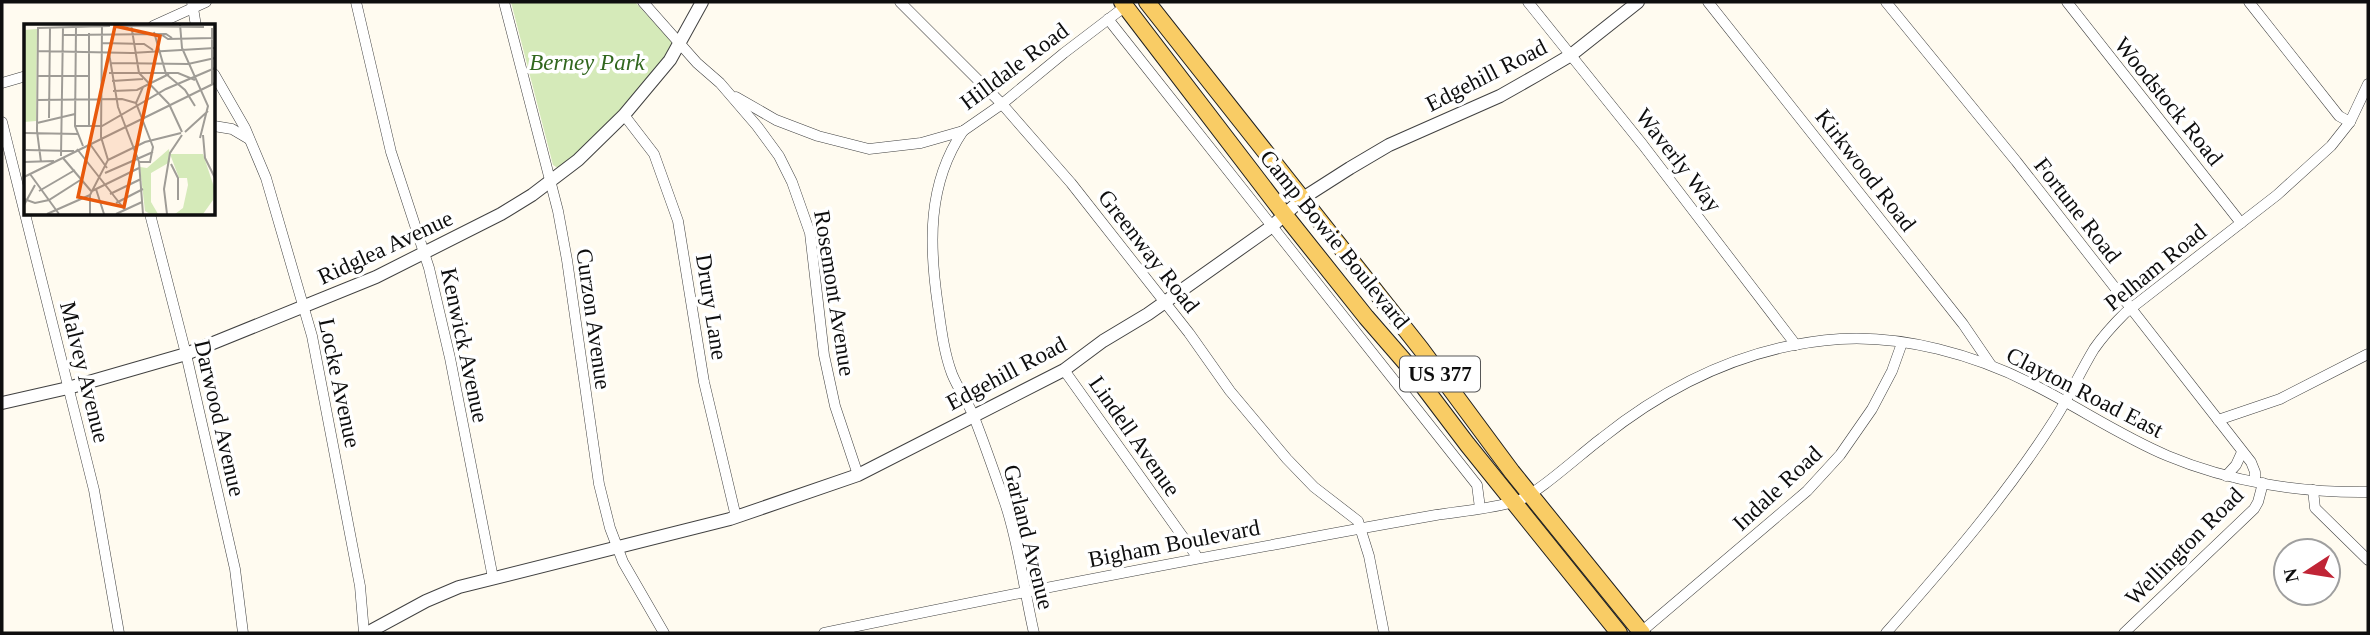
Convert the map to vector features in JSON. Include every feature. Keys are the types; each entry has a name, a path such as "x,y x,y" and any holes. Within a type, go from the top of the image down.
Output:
{"main road":[{"name":"Camp Bowie Boulevard","path":"1147,2 1421,349 1640,633"},
{"name":"Camp Bowie Boulevard","path":"1127,3 1284,214 1619,633"},
{"path":"1405,362 1421,349"}],"street":[{"path":"157,24 193,5 206,2"},
{"name":"Kenwick Avenue","path":"355,2 391,152 424,253 450,358 493,579"},
{"name":"Curzon Avenue","path":"504,2 558,211 577,316 599,484 618,548 647,606 664,633"},
{"name":"Rosemont Avenue","path":"643,2 720,83 779,156 802,205 814,253 824,355 835,406 858,475"},
{"name":"Ridglea Avenue","path":"2,403 68,388 186,354 376,277 501,214 578,160 624,115 670,60 702,2"},
{"name":"Greenway Road","path":"900,2 1002,104 1071,183 1165,302 1230,391 1287,459 1314,487 1359,521 1361,528"},
{"name":"Waverly Way","path":"1528,2 1643,145 1796,345"},
{"name":"Edgehill Road","path":"366,633 459,587 736,517 858,475 1064,370 1271,227 1303,198 1379,151 1500,96 1571,55 1638,2"},
{"name":"Kirkwood Road","path":"1708,2 1963,324 1991,365"},
{"name":"Fortune Road","path":"1886,2 2016,161 2251,462 2259,482"},
{"name":"Woodstock Road","path":"2067,2 2241,223"},
{"path":"2249,2 2340,116 2350,122"},
{"name":"Hilldale Road","path":"720,83 740,101 776,120 818,136 869,149 921,143 963,131 1002,104 1127,3"},
{"path":"193,5 196,24"},
{"path":"1108,19 1477,485 1480,508"},
{"name":"Locke Avenue","path":"215,76 249,139 266,178 304,306 328,409 366,633"},
{"path":"2,83 24,77"},
{"name":"Pelham Road","path":"1886,633 1970,537 2056,418 2094,349 2107,332 2130,309 2277,195 2331,146 2350,122 2368,84"},
{"name":"Drury Lane","path":"624,115 654,154 678,221 704,382 736,517"},
{"name":"Malvey Avenue","path":"2,122 24,211"},
{"path":"215,126 232,129 249,139"},
{"name":"Garland Avenue","path":"963,131 952,147 940,175 933,212 932,258 942,334 952,375 973,415 1005,505 1034,633"},
{"name":"Malvey Avenue","path":"25,215 94,490 119,633"},
{"name":"Darwood Avenue","path":"150,215 186,354 235,569 243,633"},
{"name":"Clayton Road East","path":"1531,494 1608,432 1667,393 1713,368 1796,345 1843,339 1902,343 1991,365 2165,455 2226,475 2313,490 2368,492"},
{"name":"Indale Road","path":"1640,633 1807,491 1840,454 1872,409 1892,371 1902,343"},
{"path":"2218,420 2280,399 2368,354"},
{"name":"Lindell Avenue","path":"1064,370 1198,558"},
{"path":"2226,475 2236,465 2242,452"},
{"name":"Wellington Road","path":"2126,633 2254,509 2258,502 2259,482"},
{"path":"2313,490 2315,508 2368,560"},
{"name":"Bigham Boulevard","path":"824,633 1198,558 1514,502 1531,494"},
{"path":"1361,528 1384,633"}],"green space":[{"name":"Berney Park","path":"511,2 635,2 671,41 669,54 606,130 558,168 553,165"}]}
